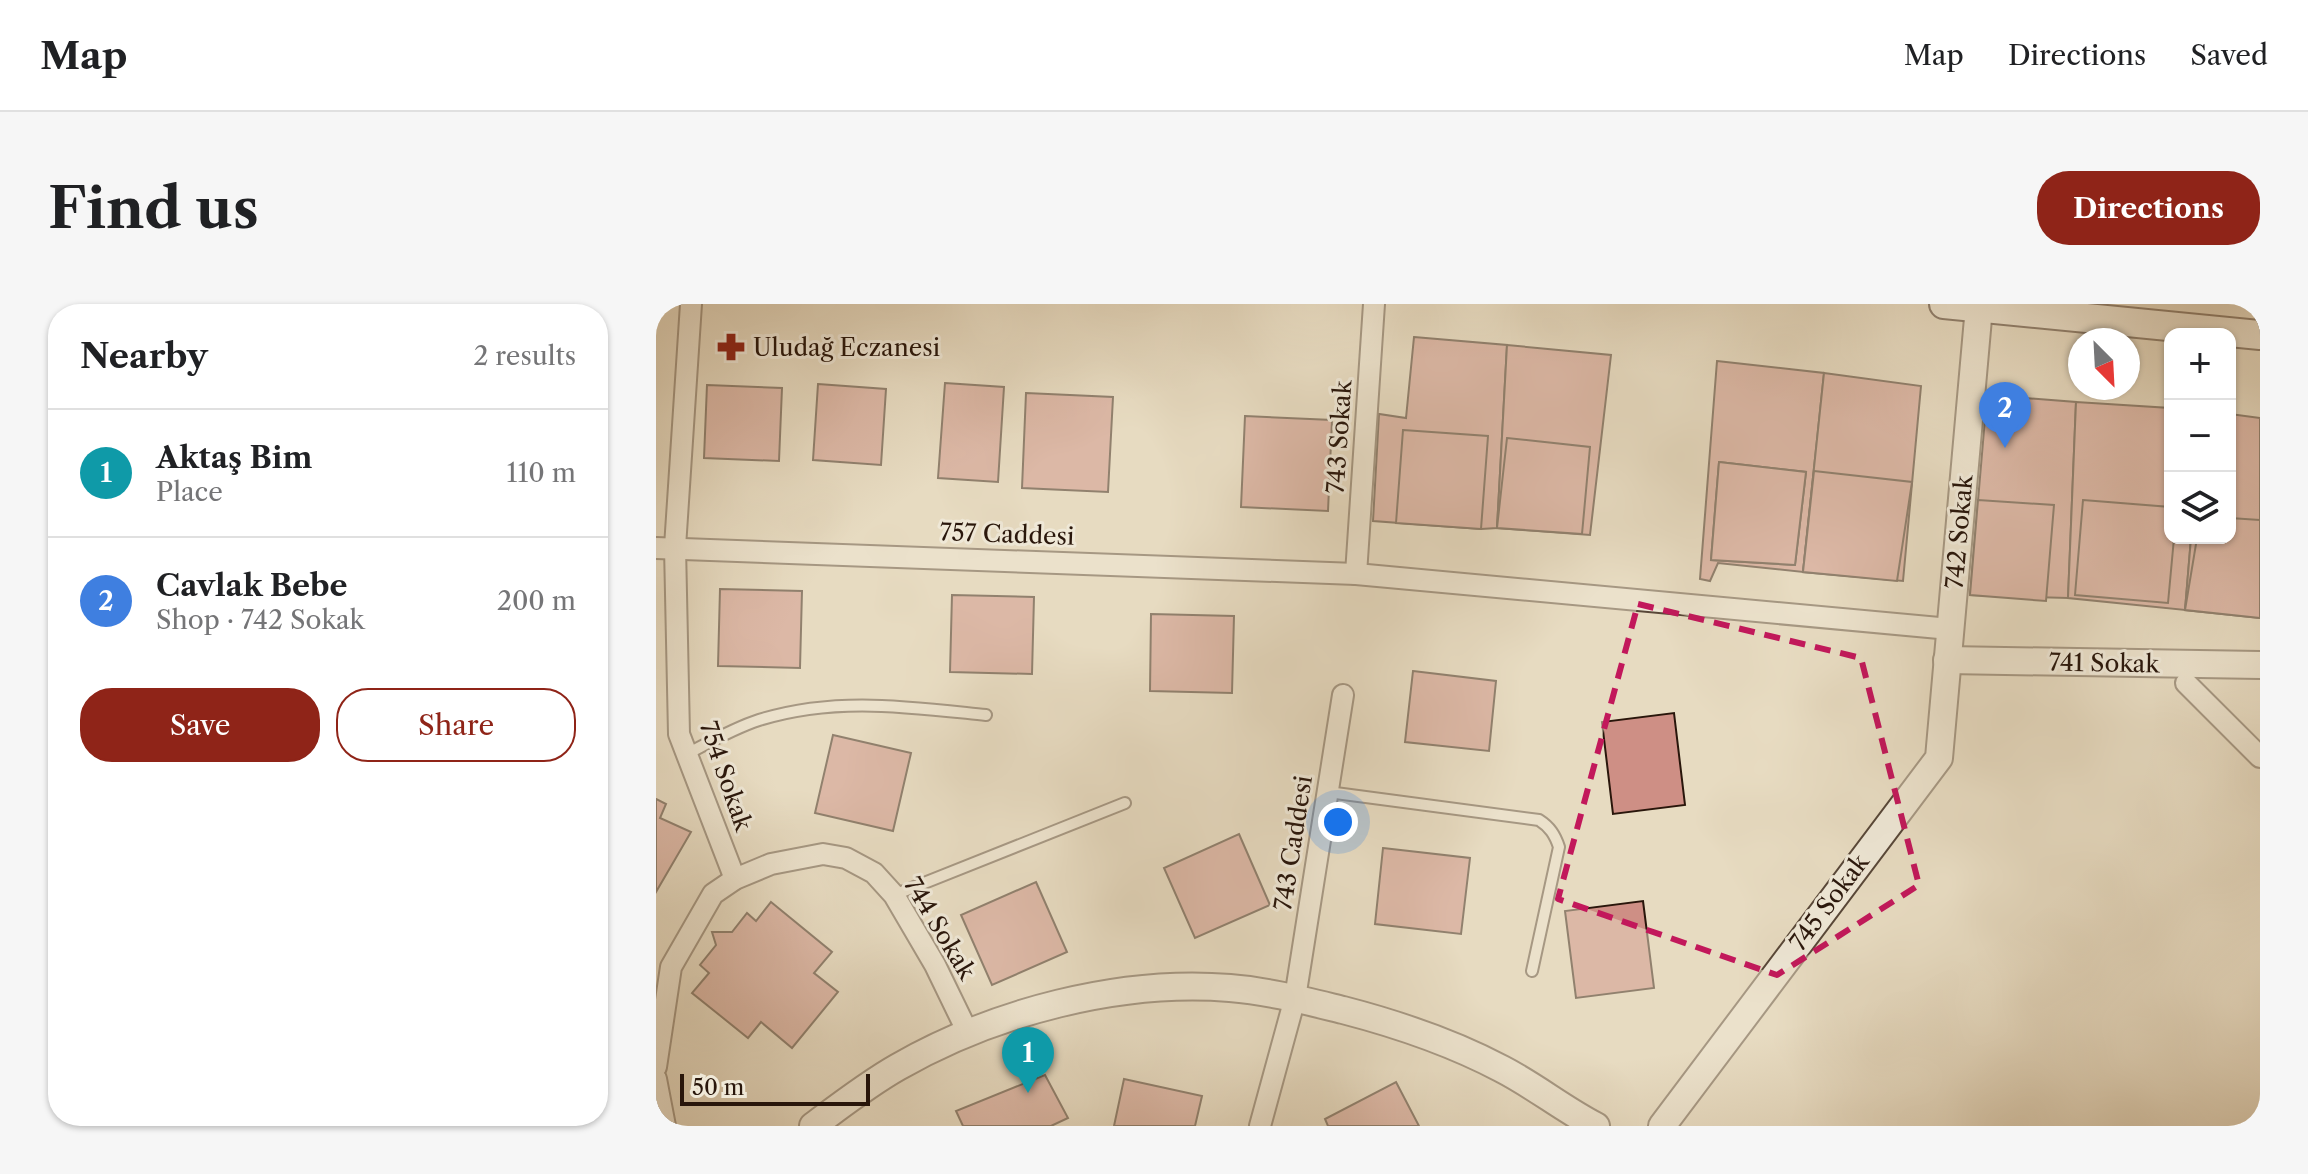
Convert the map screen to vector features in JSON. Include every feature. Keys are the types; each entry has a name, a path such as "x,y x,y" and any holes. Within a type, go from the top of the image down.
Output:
{"main road":[{"path":"1944,304 2260,335"}],"street":[{"name":"754 Sokak","path":"691,304 666,548 679,734 735,879"},
{"name":"743 Sokak","path":"1356,574 1374,304"},
{"name":"742 Sokak","path":"1947,660 1979,307"},
{"name":"757 Caddesi","path":"666,548 1356,574 1950,629"},
{"name":"741 Sokak","path":"1947,660 2260,665"},
{"name":"745 Sokak","path":"1662,1126 1939,758 1947,660"},
{"path":"2186,683 2260,757"},
{"name":"743 Caddesi","path":"1260,1126 1295,998 1343,695"},
{"name":"744 Sokak","path":"656,1067 671,967 713,894 735,879 771,864 823,854 846,858 874,873 894,895 935,965 968,1033"},
{"path":"813,1126 899,1066 968,1033 1066,1002 1123,991 1230,988 1295,998 1403,1027 1503,1069 1596,1126"},
{"path":"656,1079 665,1126"}],"lane":[{"path":"687,754 757,721 822,706 882,705 986,715"},
{"path":"1328,792 1539,820 1552,831 1559,847 1532,971"},
{"path":"894,895 1125,803"}],"highlighted area":[{"path":"1638,604 1861,658 1919,885 1777,975 1558,899"}],"building":[{"path":"1414,337 1507,345 1497,528 1373,521 1379,414 1406,418"},
{"path":"1507,345 1611,355 1590,535 1497,528"},
{"path":"1717,361 1824,373 1803,572 1718,563 1710,581 1700,579","holes":["1719,462 1806,472 1795,565 1711,560"]},
{"path":"1824,373 1921,386 1903,581 1803,572"},
{"path":"945,383 1004,387 998,482 938,478"},
{"path":"818,384 886,389 881,465 813,460"},
{"path":"707,385 782,388 779,461 704,458"},
{"path":"1026,393 1113,397 1108,492 1022,488"},
{"path":"1987,395 2076,402 2068,598 1970,595"},
{"path":"2076,402 2164,408 2164,544 2190,544 2185,610 2068,598"},
{"path":"2236,415 2260,418 2260,618 2185,610 2190,544 2236,544"},
{"path":"1245,416 1332,420 1328,511 1241,507"},
{"path":"1403,430 1488,436 1481,529 1396,523"},
{"path":"1507,438 1590,447 1582,534 1497,528"},
{"path":"1719,462 1806,472 1795,565 1711,560"},
{"path":"1814,471 1912,482 1897,581 1803,572"},
{"path":"1978,500 2054,505 2046,601 1970,595"},
{"path":"2083,500 2164,507 2164,544 2173,544 2168,603 2075,595"},
{"path":"2236,518 2260,520 2260,618 2185,610 2196,544 2236,544"},
{"path":"720,589 802,591 800,668 718,666"},
{"path":"952,595 1034,597 1032,674 950,672"},
{"path":"1151,614 1234,616 1232,693 1150,691"},
{"path":"1413,671 1496,681 1489,751 1405,742"},
{"path":"1674,713 1685,805 1613,814 1602,722"},
{"path":"833,735 911,753 893,831 815,813"},
{"path":"656,799 666,804 660,818 691,832 656,892"},
{"path":"1239,834 1270,905 1195,938 1164,868"},
{"path":"1383,848 1470,858 1461,934 1375,924"},
{"path":"1036,882 1067,952 992,985 961,915"},
{"path":"1643,901 1654,988 1576,998 1565,911"},
{"path":"771,902 832,952 814,973 838,992 792,1048 761,1022 748,1038 692,993 709,973 700,965 716,945 712,932 732,932 747,913 756,921"},
{"path":"1045,1075 1068,1118 1051,1126 963,1126 956,1111"},
{"path":"1124,1079 1202,1096 1195,1126 1114,1126"},
{"path":"1396,1082 1419,1126 1328,1126 1325,1119"}],"place":[{"name":"Uludağ Eczanesi","path":"731,347"},
{"name":"Cavlak Bebe","path":"2005,448"},
{"name":"Aktaş Bim","path":"1028,1093"}]}
